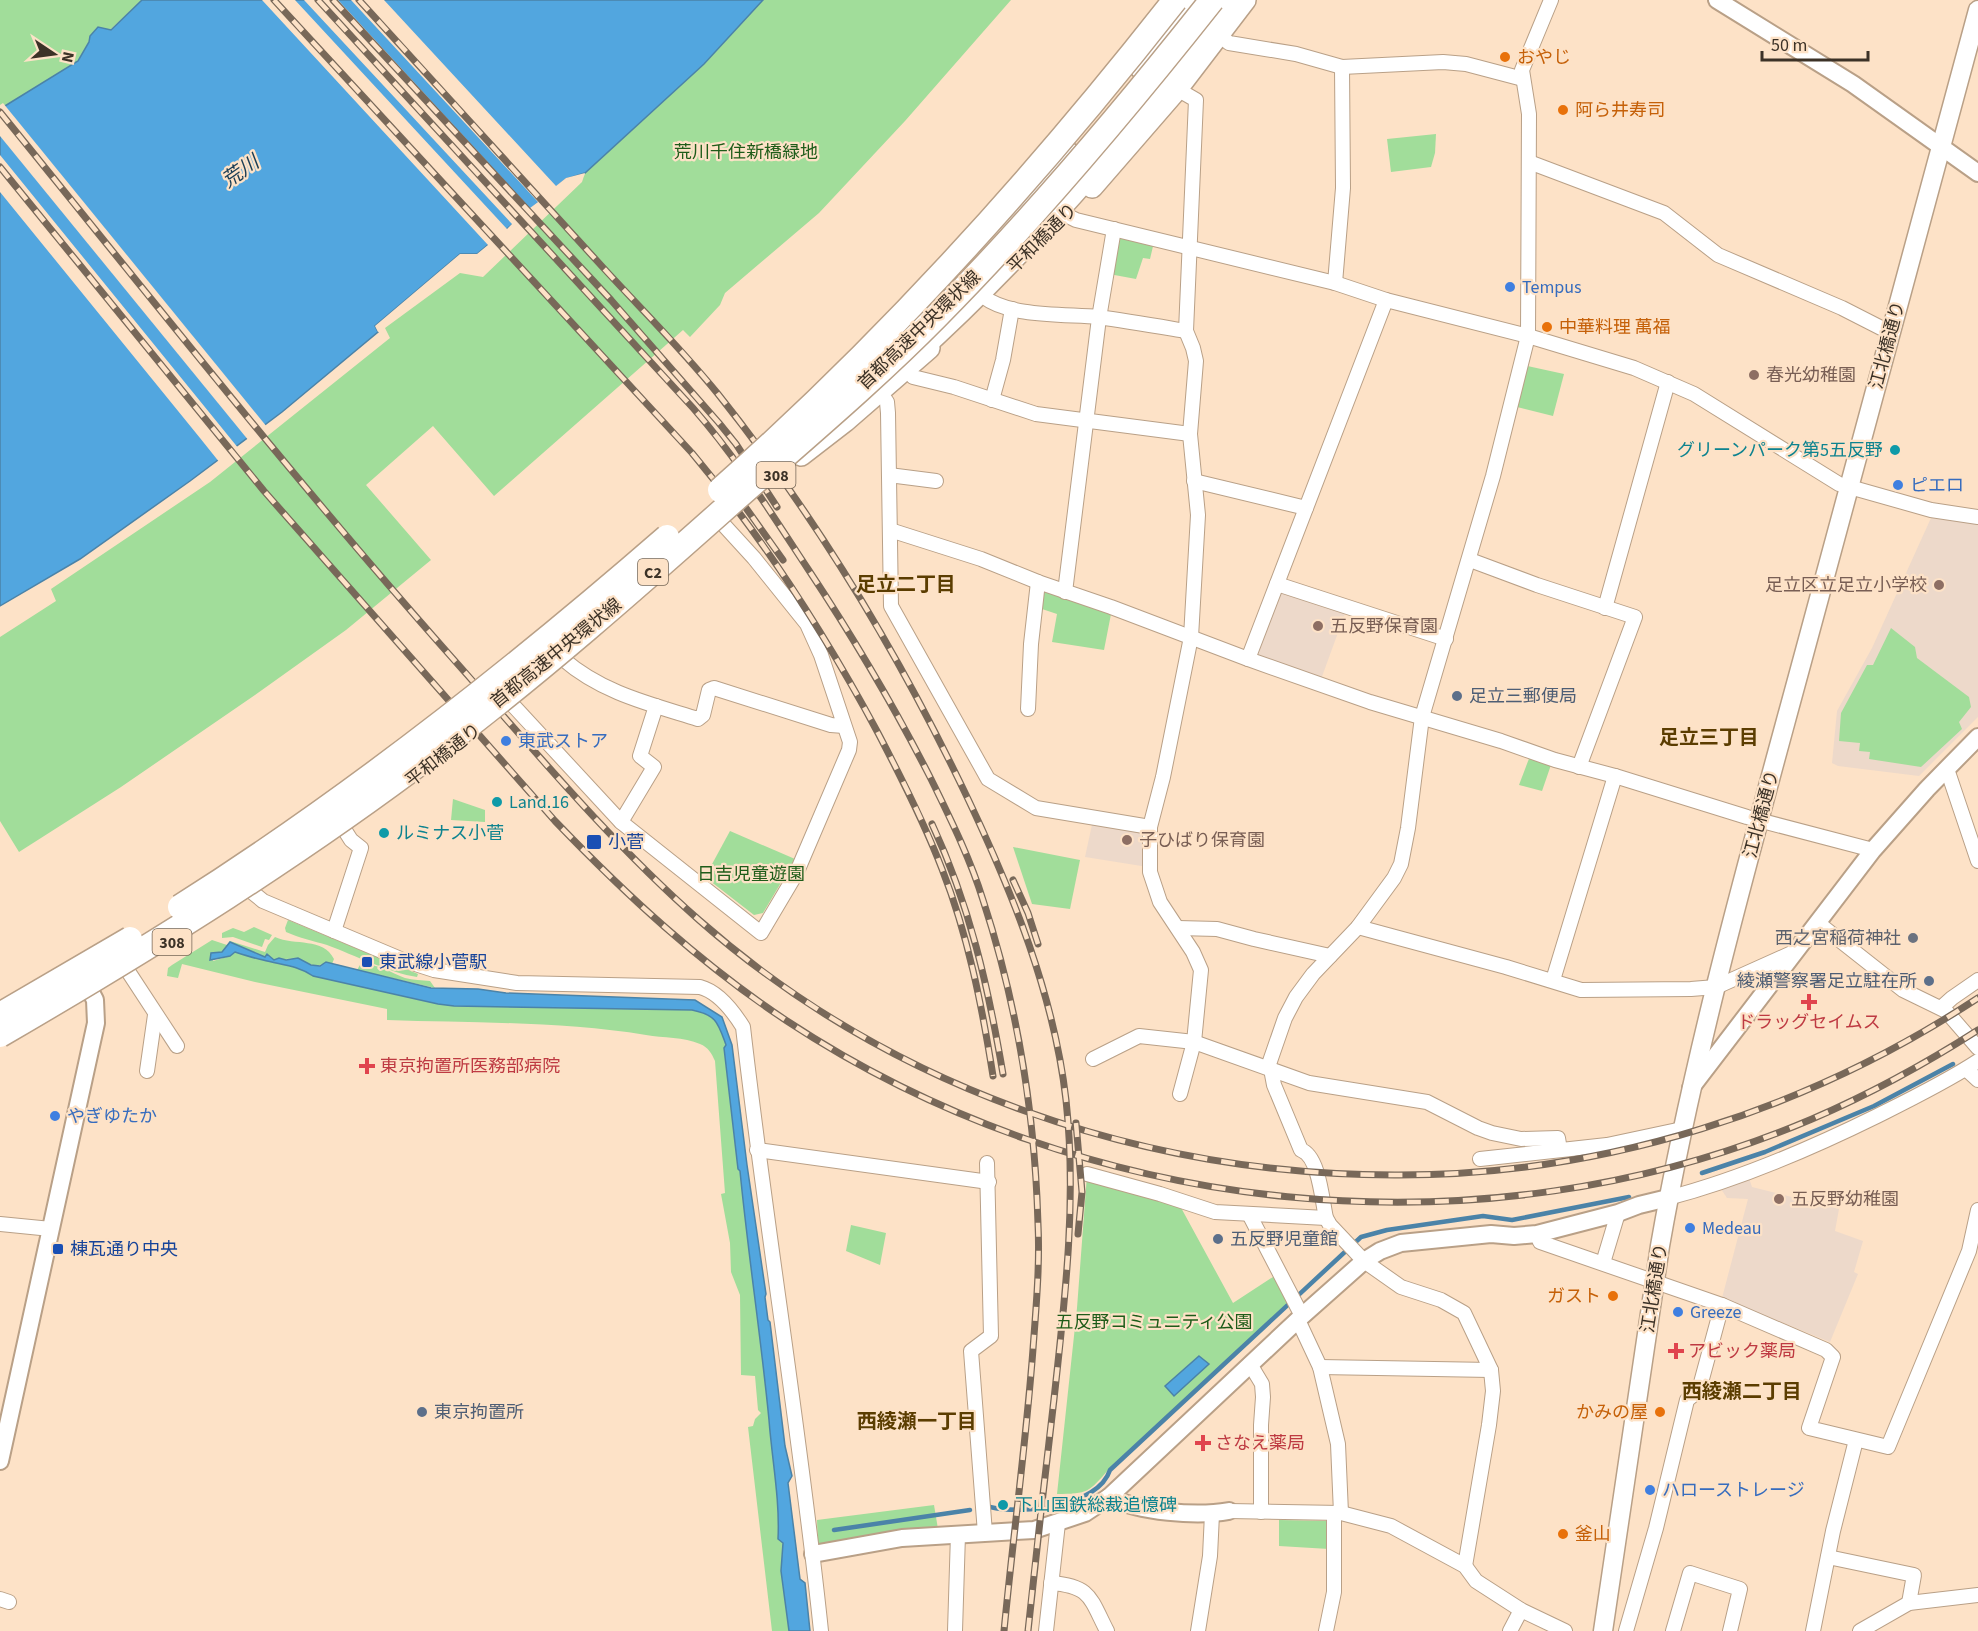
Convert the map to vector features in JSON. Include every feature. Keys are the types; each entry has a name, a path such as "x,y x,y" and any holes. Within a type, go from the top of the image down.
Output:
{"highway":[{"name":"首都高速中央環状線","path":"0,1015 111,951 191,900 317,814 435,729 603,593 829,391 959,257 1056,148 1175,0"},
{"path":"829,391 930,306 974,261 1042,187 1143,67 1194,0"},
{"name":"首都高速中央環状線","path":"0,1035 109,972 233,893 444,744 610,610 811,434 909,343 985,266 1098,141 1212,0"},
{"path":"811,434 881,383 945,326 1040,231 1136,119 1228,0"}],"main road":[{"path":"1051,176 1126,76 1132,64 1141,32 1166,0"},
{"name":"平和橋通り","path":"123,964 230,884 373,786 462,717 600,606 739,484 910,325 1051,176 1150,64 1200,0"},
{"name":"平和橋通り","path":"0,1044 88,984 252,892 344,829 462,741 617,616 790,463 880,392 984,297 1066,215 1120,156 1177,89 1245,0"},
{"name":"江北橋通り","path":"1603,1631 1668,1198 1691,1088 1759,820 1978,10"},
{"name":"平和橋通り","path":"0,1024 88,984"}],"street":[{"path":"1465,1566 1490,1425 1493,1391 1491,1370 1464,1313 1442,1300 1401,1287 1364,1261 1330,1225 1326,1218 1315,1164 1307,1152 1301,1150 1269,1068 1286,1018 1296,997 1313,974 1358,927 1394,878 1401,864 1408,828 1422,717 1470,560 1528,336 1529,114 1522,70 1551,0"},
{"path":"1718,0 1853,84 1978,173"},
{"path":"1219,34 1229,43 1296,54 1342,67 1443,62 1466,64 1523,79"},
{"path":"1335,283 1343,188 1342,67"},
{"path":"1177,89 1196,100 1186,331 1196,363 1190,434 1198,515 1191,637 1150,827 1150,872 1160,902 1193,952 1201,970 1194,1042 1180,1094"},
{"path":"1529,162 1664,213 1718,255 1842,308 1891,333"},
{"path":"1066,215 1076,220 1335,283 1386,300 1528,336 1634,368 1694,394 1839,484 1930,510 1978,517"},
{"path":"1065,592 1099,318 1114,229"},
{"path":"984,297 992,304 1012,309 1099,318 1186,331"},
{"path":"1248,659 1386,300"},
{"path":"992,400 1003,360 1012,309"},
{"path":"906,369 913,377 954,387 1036,414 1190,434"},
{"path":"1605,608 1668,382"},
{"path":"880,392 887,402 891,606 988,779 1036,808 1150,827"},
{"path":"889,475 936,482"},
{"path":"1194,481 1306,508"},
{"path":"510,702 621,822 762,933 796,874 849,750 850,742 821,655 807,624 754,558 722,523"},
{"path":"890,530 981,559 1248,659 1422,717 1579,767 1759,820 1872,850"},
{"path":"1470,560 1635,618 1579,767"},
{"path":"1028,709 1030,644 1038,582"},
{"path":"1277,584 1446,639"},
{"path":"563,659 576,671 615,693 698,719 703,715 709,690 714,688 831,725 844,726"},
{"path":"621,822 654,766 640,756 656,706"},
{"path":"1691,1088 1872,850 1978,737"},
{"path":"1947,769 1978,861"},
{"path":"1552,980 1615,776"},
{"path":"334,931 361,848 351,840 344,829"},
{"path":"252,892 263,901 421,966 478,978 517,983 700,987 706,988 733,1010 743,1027 813,1554 821,1631"},
{"path":"1818,923 1903,990 1942,1007 1978,1048"},
{"path":"1358,927 1581,990 1716,987 1796,951"},
{"path":"1178,928 1217,929 1330,956"},
{"path":"123,964 177,1046"},
{"path":"1942,1007 1978,980"},
{"path":"0,1461 96,1023 97,1008 88,984"},
{"path":"147,1071 155,1015"},
{"path":"1093,1059 1139,1036 1194,1042 1309,1083 1427,1102 1492,1133 1521,1139 1558,1138 1560,1150"},
{"path":"813,1554 902,1538 1034,1530 1085,1513 1109,1497 1300,1318 1364,1261 1380,1251 1401,1243 1491,1234 1514,1236 1537,1234 1694,1191 1801,1152 1913,1098 1978,1061"},
{"path":"1966,1069 1978,1080"},
{"path":"1480,1159 1607,1145 1682,1129"},
{"path":"758,1150 989,1182"},
{"path":"985,1533 971,1351 991,1336 987,1163"},
{"path":"1087,1174 1215,1212 1326,1218"},
{"path":"1537,1234 1540,1242 1722,1305 1826,1350 1833,1357 1809,1428 1888,1447 1975,1238 1978,1210"},
{"path":"1603,1263 1618,1213"},
{"path":"1249,1214 1300,1318 1320,1366 1338,1444 1335,1592 1326,1631"},
{"path":"0,1224 51,1229"},
{"path":"1626,1631 1656,1528 1687,1400 1699,1390 1722,1305"},
{"path":"1250,1364 1262,1384 1263,1397 1261,1512"},
{"path":"1320,1366 1491,1370"},
{"path":"1813,1631 1856,1440"},
{"path":"1109,1497 1129,1505 1187,1513 1212,1514 1229,1511 1338,1513 1390,1526 1465,1566 1476,1581 1521,1610 1565,1631"},
{"path":"1198,1631 1210,1556 1212,1514"},
{"path":"1046,1631 1058,1523"},
{"path":"955,1631 958,1534"},
{"path":"1828,1557 1914,1575 1909,1604"},
{"path":"1673,1631 1690,1573 1740,1589 1730,1631"},
{"path":"1051,1583 1074,1585 1083,1591 1093,1603 1107,1631"},
{"path":"1860,1631 1909,1604 1978,1595"},
{"path":"1510,1631 1521,1610"}],"shaded area":[{"name":"足立区立足立小学校","path":"1931,518 1978,523 1978,717 1919,776 1838,766 1832,763 1837,711 1872,648"},
{"path":"1277,585 1347,608 1320,682 1249,659"},
{"path":"1093,820 1149,830 1148,867 1085,857"},
{"path":"1749,1178 1752,1187 1839,1209 1835,1231 1863,1241 1854,1272 1858,1274 1830,1342 1722,1298 1748,1199 1727,1198 1719,1186"}],"green space":[{"path":"0,0 142,0 110,30 98,27 76,62 0,109"},
{"name":"荒川千住新橋緑地","path":"763,0 1011,0 905,121 819,213 725,293 720,305 690,337 683,330 494,496 433,426 366,485 431,560 346,630 255,695 121,787 19,852 0,821 0,637 56,601 51,589 210,482 390,338 385,328 460,273 483,277 582,182 585,173 704,64"},
{"path":"1436,134 1435,153 1431,167 1391,172 1387,139"},
{"path":"1116,233 1154,242 1150,259 1143,258 1136,279 1109,274"},
{"path":"1523,365 1564,374 1553,416 1513,406"},
{"path":"1039,584 1112,609 1104,650 1052,642 1057,614 1036,607"},
{"path":"1891,628 1915,647 1917,658 1969,697 1971,707 1959,722 1962,729 1921,767 1869,759 1870,752 1859,751 1860,743 1839,741 1841,713 1867,665 1873,665"},
{"path":"1530,756 1552,762 1542,791 1519,785"},
{"path":"453,799 485,810 485,822 451,820"},
{"name":"日吉児童遊園","path":"730,831 795,859 763,913 754,915 705,877"},
{"path":"1013,847 1080,860 1070,909 1032,904"},
{"path":"288,920 418,974 417,977 384,968 327,945 286,932"},
{"path":"254,927 272,935 269,940 265,939 262,947 233,937 222,938 222,933 233,928 244,932"},
{"path":"275,937 323,948 334,959 332,964 326,962 313,965 293,959 274,960 267,955 265,958 229,945 222,952 211,953 213,961 230,956 235,952 295,967 313,976 454,1006 692,1010 707,1014 715,1021 726,1045 724,1049 766,1389 778,1509 778,1539 783,1543 781,1571 789,1631 772,1631 748,1427 753,1426 755,1419 761,1413 758,1410 755,1376 741,1375 740,1295 731,1272 730,1243 721,1194 725,1193 715,1061 709,1051 703,1045 687,1040 614,1030 517,1023 387,1020 387,1009 255,982 182,964 178,978 167,976 168,968 212,940 227,945 230,941 265,952"},
{"path":"363,964 379,967 405,978 430,981 435,988 357,970"},
{"name":"五反野コミュニティ公園","path":"1087,1175 1179,1204 1233,1303 1276,1275 1291,1302 1109,1469 1097,1483 1082,1492 1057,1494 1077,1308"},
{"path":"851,1225 886,1233 880,1265 846,1251"},
{"path":"934,1505 938,1529 818,1547 817,1520"},
{"path":"1279,1520 1329,1521 1329,1549 1279,1546"}],"water":[{"name":"荒川","path":"142,0 763,0 704,64 585,173 566,179 477,254 460,254 375,326 378,332 282,412 190,481 80,559 0,606 0,109 78,61 90,36 98,27 111,30"},
{"path":"230,942 265,957 267,954 274,960 298,958 311,965 320,966 326,962 431,988 695,1000 722,1017 732,1045 785,1446 792,1476 788,1483 800,1579 805,1583 810,1631 789,1631 781,1571 783,1543 778,1539 775,1480 724,1048 726,1045 712,1017 692,1010 438,1004 313,976 295,967 235,952 230,956 210,960 211,953 222,952"},
{"path":"1199,1356 1209,1364 1174,1396 1165,1386"}],"pier":[{"path":"262,0 295,0 507,229 512,224 304,0 338,0 530,208 538,202 351,0 384,0 556,186 566,178 585,173 584,176 568,181 479,256 461,257 379,327 381,331 378,332 375,326 460,254 477,254 488,245"},
{"path":"3,103 267,427 249,441 0,136 0,105"},
{"path":"0,155 239,449 220,463 0,192"}],"waterway":[{"path":"1702,1173 1765,1152 1874,1106 1953,1064"},
{"path":"990,1507 1039,1509 1075,1500 1091,1493 1103,1483 1110,1470 1361,1237 1387,1230 1483,1216 1512,1220 1629,1197"},
{"path":"834,1530 970,1510"}],"railway":[{"path":"274,0 692,453 769,553 837,660 878,733 935,851 967,945 993,1076"},
{"path":"318,0 693,408 724,446 781,527 872,672 931,779 966,854 995,939 1015,1019 1028,1101 1036,1183 1038,1255 1035,1318 1027,1420 1004,1631"},
{"path":"333,0 611,300 719,423 736,444 777,507"},
{"path":"359,0 689,360 754,441 823,539 885,641 942,746 1001,871 1042,984 1052,1022 1066,1100 1069,1137 1070,1212 1066,1287 1028,1631"},
{"path":"0,112 332,519 538,755 632,857 699,920 774,980 854,1031 938,1075 1026,1111 1117,1139 1209,1159 1304,1171 1399,1175 1476,1172 1552,1163 1627,1149 1701,1129 1774,1104 1844,1073 1912,1038 1978,998"},
{"path":"0,167 264,491 582,849 666,928 755,999 787,1021 903,1088 1027,1139 1155,1176 1288,1197 1421,1202 1554,1191 1685,1163 1812,1119 1897,1078 1978,1030"},
{"path":"736,494 783,560"},
{"path":"932,824 957,885 976,947 1003,1074"},
{"path":"1013,880 1028,913 1038,944"},
{"path":"1076,1123 1082,1192 1078,1234"}],"place":[{"name":"おやじ","path":"1505,57"},
{"name":"阿ら井寿司","path":"1563,110"},
{"name":"Tempus","path":"1510,287"},
{"name":"中華料理 萬福","path":"1547,327"},
{"name":"春光幼稚園","path":"1754,375"},
{"name":"グリーンパーク第5五反野","path":"1895,450"},
{"name":"ピエロ","path":"1898,485"},
{"name":"足立区立足立小学校","path":"1939,585"},
{"name":"五反野保育園","path":"1318,626"},
{"name":"足立三郵便局","path":"1457,696"},
{"name":"東武ストア","path":"506,741"},
{"name":"Land.16","path":"497,802"},
{"name":"ルミナス小菅","path":"384,833"},
{"name":"子ひばり保育園","path":"1127,840"},
{"name":"小菅","path":"594,842"},
{"name":"西之宮稲荷神社","path":"1913,938"},
{"name":"東武線小菅駅","path":"367,962"},
{"name":"綾瀬警察署足立駐在所","path":"1929,981"},
{"name":"ドラッグセイムス","path":"1809,1002"},
{"name":"東京拘置所医務部病院","path":"367,1066"},
{"name":"やぎゆたか","path":"55,1116"},
{"name":"五反野幼稚園","path":"1779,1199"},
{"name":"Medeau","path":"1690,1228"},
{"name":"五反野児童館","path":"1218,1239"},
{"name":"棟瓦通り中央","path":"58,1249"},
{"name":"ガスト","path":"1613,1296"},
{"name":"Greeze","path":"1678,1312"},
{"name":"アビック薬局","path":"1676,1351"},
{"name":"東京拘置所","path":"422,1412"},
{"name":"かみの屋","path":"1660,1412"},
{"name":"さなえ薬局","path":"1203,1443"},
{"name":"ハローストレージ","path":"1650,1490"},
{"name":"下山国鉄総裁追憶碑","path":"1003,1505"},
{"name":"釜山","path":"1563,1534"}],"district":[{"name":"足立二丁目","path":"906,584"},
{"name":"足立三丁目","path":"1709,737"},
{"name":"西綾瀬二丁目","path":"1742,1391"},
{"name":"西綾瀬一丁目","path":"917,1421"}]}
